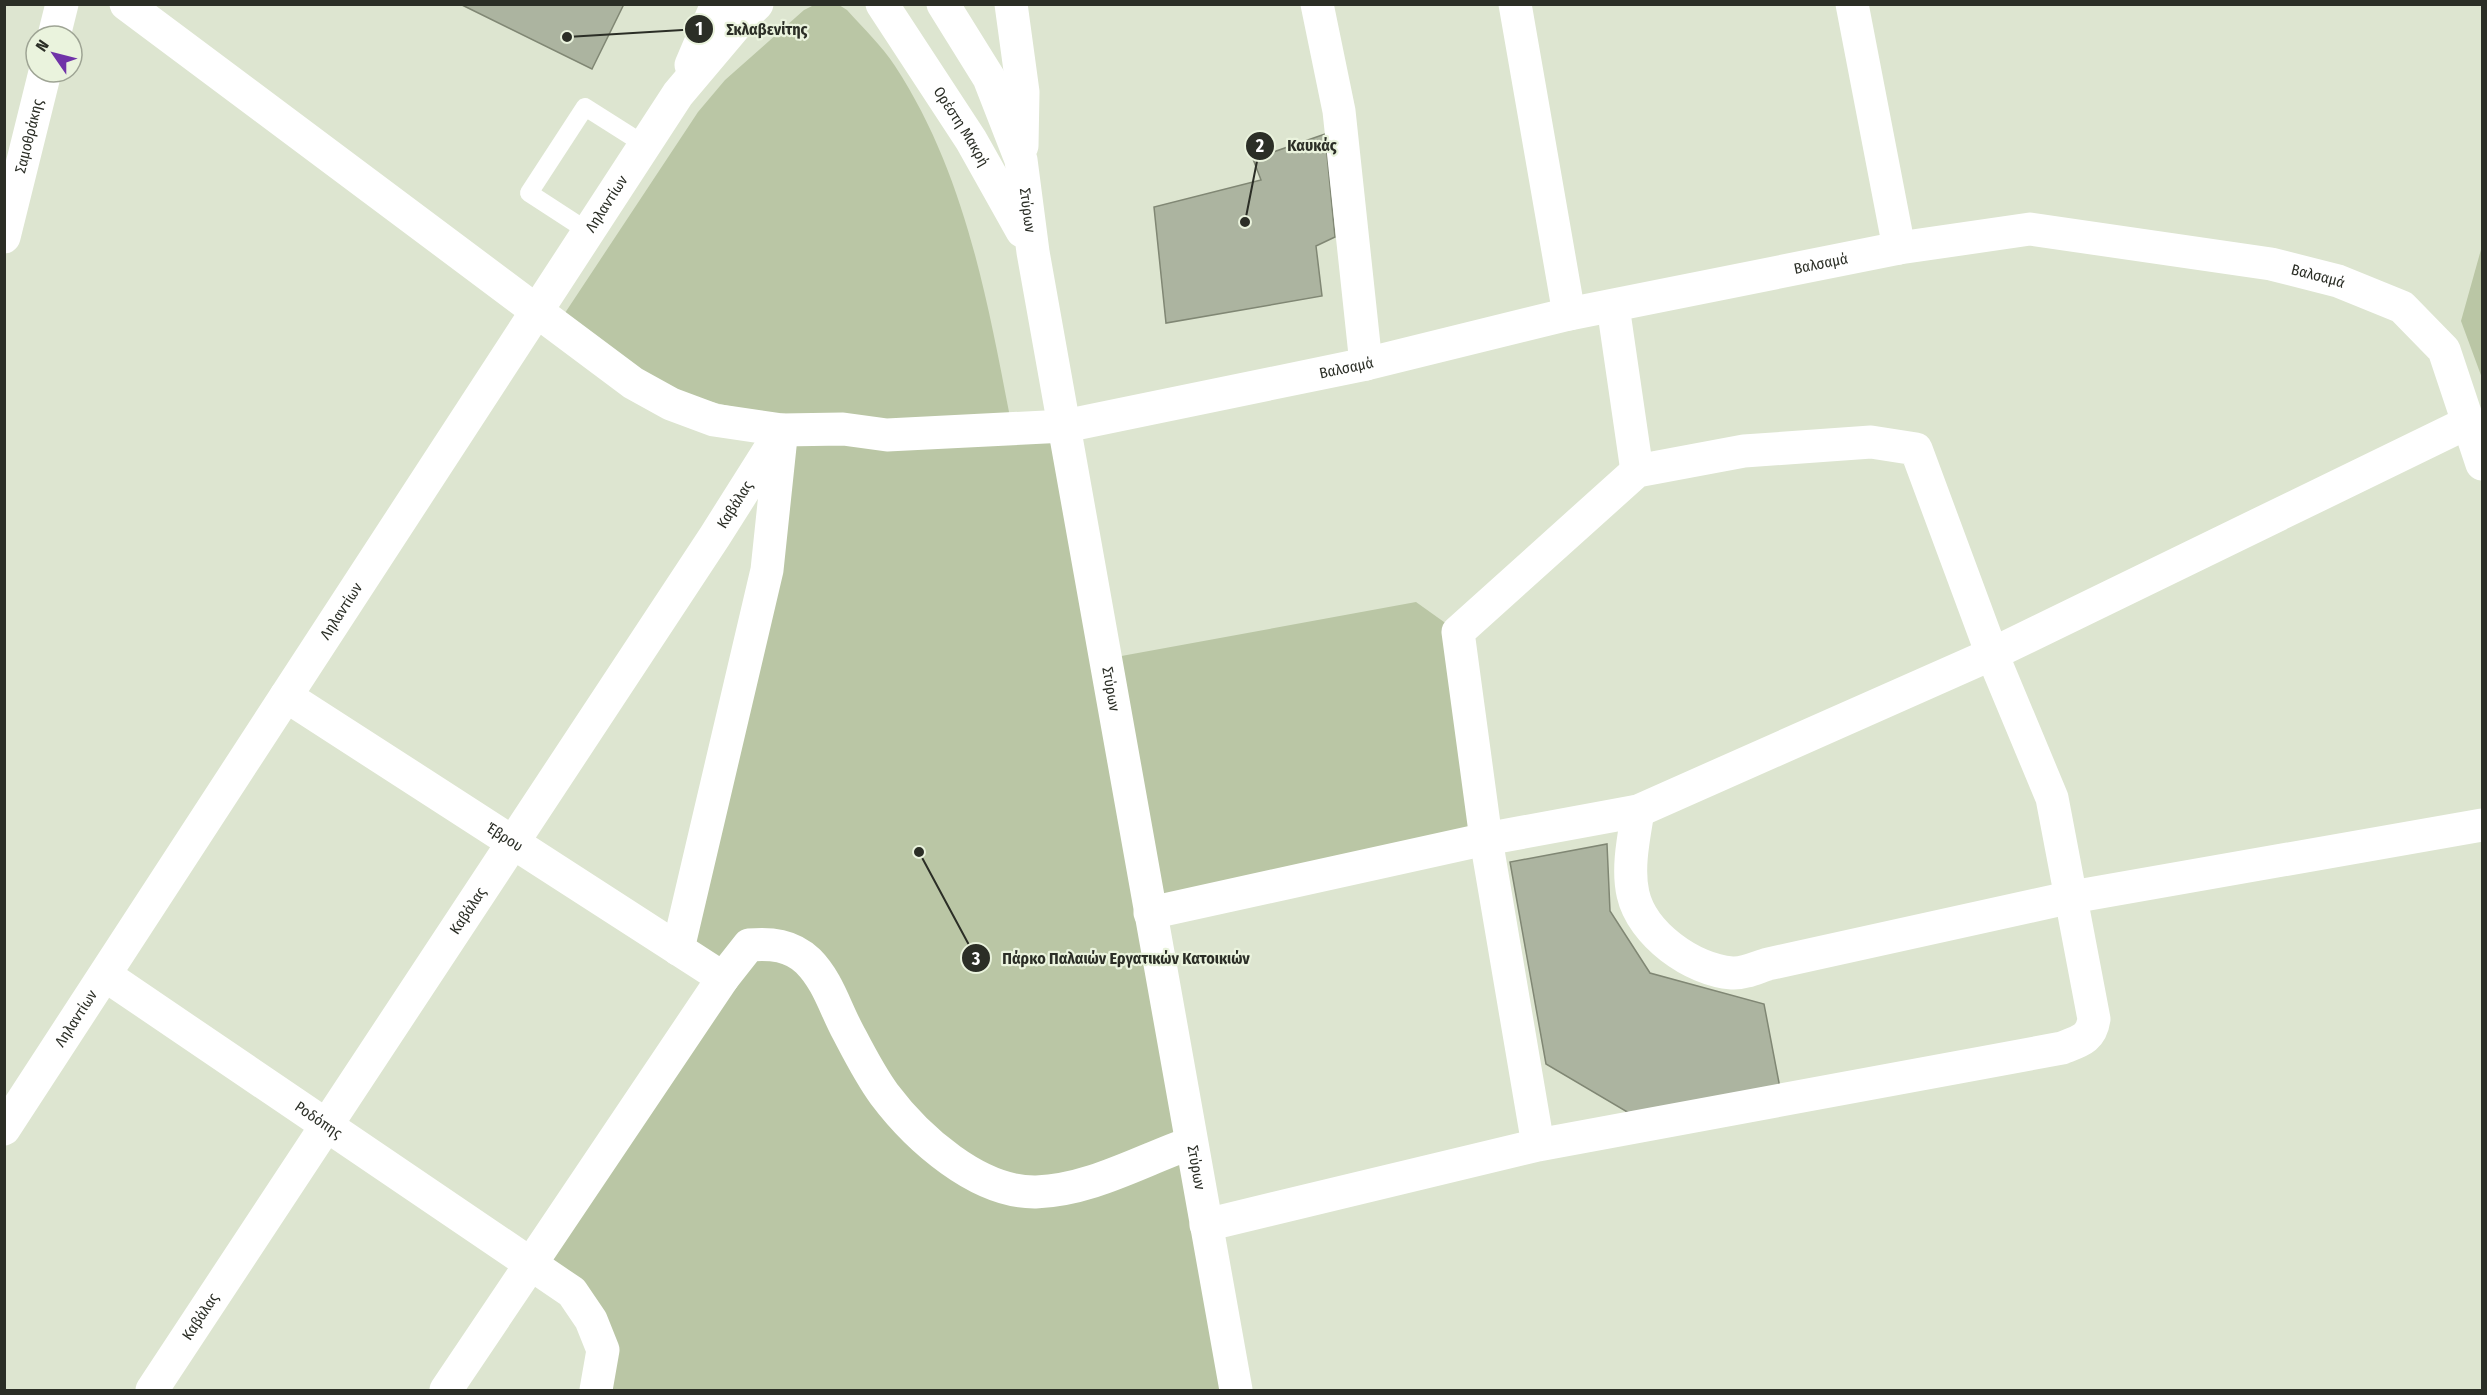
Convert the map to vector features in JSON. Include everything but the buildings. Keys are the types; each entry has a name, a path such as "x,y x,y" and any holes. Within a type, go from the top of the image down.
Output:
{"street":[{"path":"57,24 62,4"},
{"name":"Ληλαντίων","path":"678,94 717,4"},
{"name":"Στύρων","path":"943,4 989,78 1021,160 1033,252 1236,1390"},
{"path":"1011,4 1023,92 1021,160"},
{"path":"1317,4 1340,111 1366,364"},
{"path":"1515,4 1569,314"},
{"path":"1852,4 1899,248"},
{"name":"Βαλσαμά","path":"130,5 633,383 671,404 714,420 782,430 843,429 887,435 1065,426 1366,364 1569,314 1899,248 2030,229 2271,264 2338,281 2402,307 2444,350 2482,464"},
{"name":"Ορέστη Μακρή","path":"882,5 971,140 1002,191 1033,252"},
{"name":"Ληλαντίων","path":"4,1129 678,94 753,7"},
{"name":"Σαμοθράκης","path":"4,237 42,84"},
{"path":"1613,306 1638,471"},
{"path":"1150,913 1486,839 1638,811 1992,654 2469,422"},
{"path":"678,949 767,570 782,430"},
{"name":"Καβάλας","path":"152,1390 715,537 782,430"},
{"path":"1206,1226 1539,1145 2062,1048 2087,1039 2094,1019 2052,798 1992,654 1916,449 1872,442 1744,451 1638,471 1458,632 1486,839 1539,1145"},
{"name":"Έβρου","path":"286,696 723,978"},
{"path":"1638,811 1632,881 1633,895 1641,911 1654,933 1675,949 1702,966 1734,974 1768,964 2072,897 2482,825"},
{"path":"446,1390 533,1264 723,978 749,945 772,943 796,951 808,962 825,983 845,1027 884,1094 925,1139 956,1164 995,1184 1034,1192 1085,1185 1147,1158 1191,1143"},
{"name":"Ροδόπης","path":"105,975 572,1292 591,1320 603,1350 596,1390"}],"lane":[{"path":"588,232 529,193 585,107 645,145"}],"green space":[{"path":"814,5 839,5 847,10 878,44 895,66 938,147 955,190 981,277 1009,412 1006,422 830,419 741,409 699,398 648,378 561,319 698,112 725,80 804,10"},
{"path":"2482,246 2482,378 2461,321"},
{"path":"1065,426 1105,659 1416,602 1458,632 1486,839 1150,913 1236,1390 596,1390 603,1350 533,1264 723,978 678,949 782,430"}],"place":[{"name":"Σκλαβενίτης","path":"567,37"},
{"name":"Καυκάς","path":"1245,222"},
{"name":"Πάρκο Παλαιών Εργατικών Κατοικιών","path":"919,852"}]}
